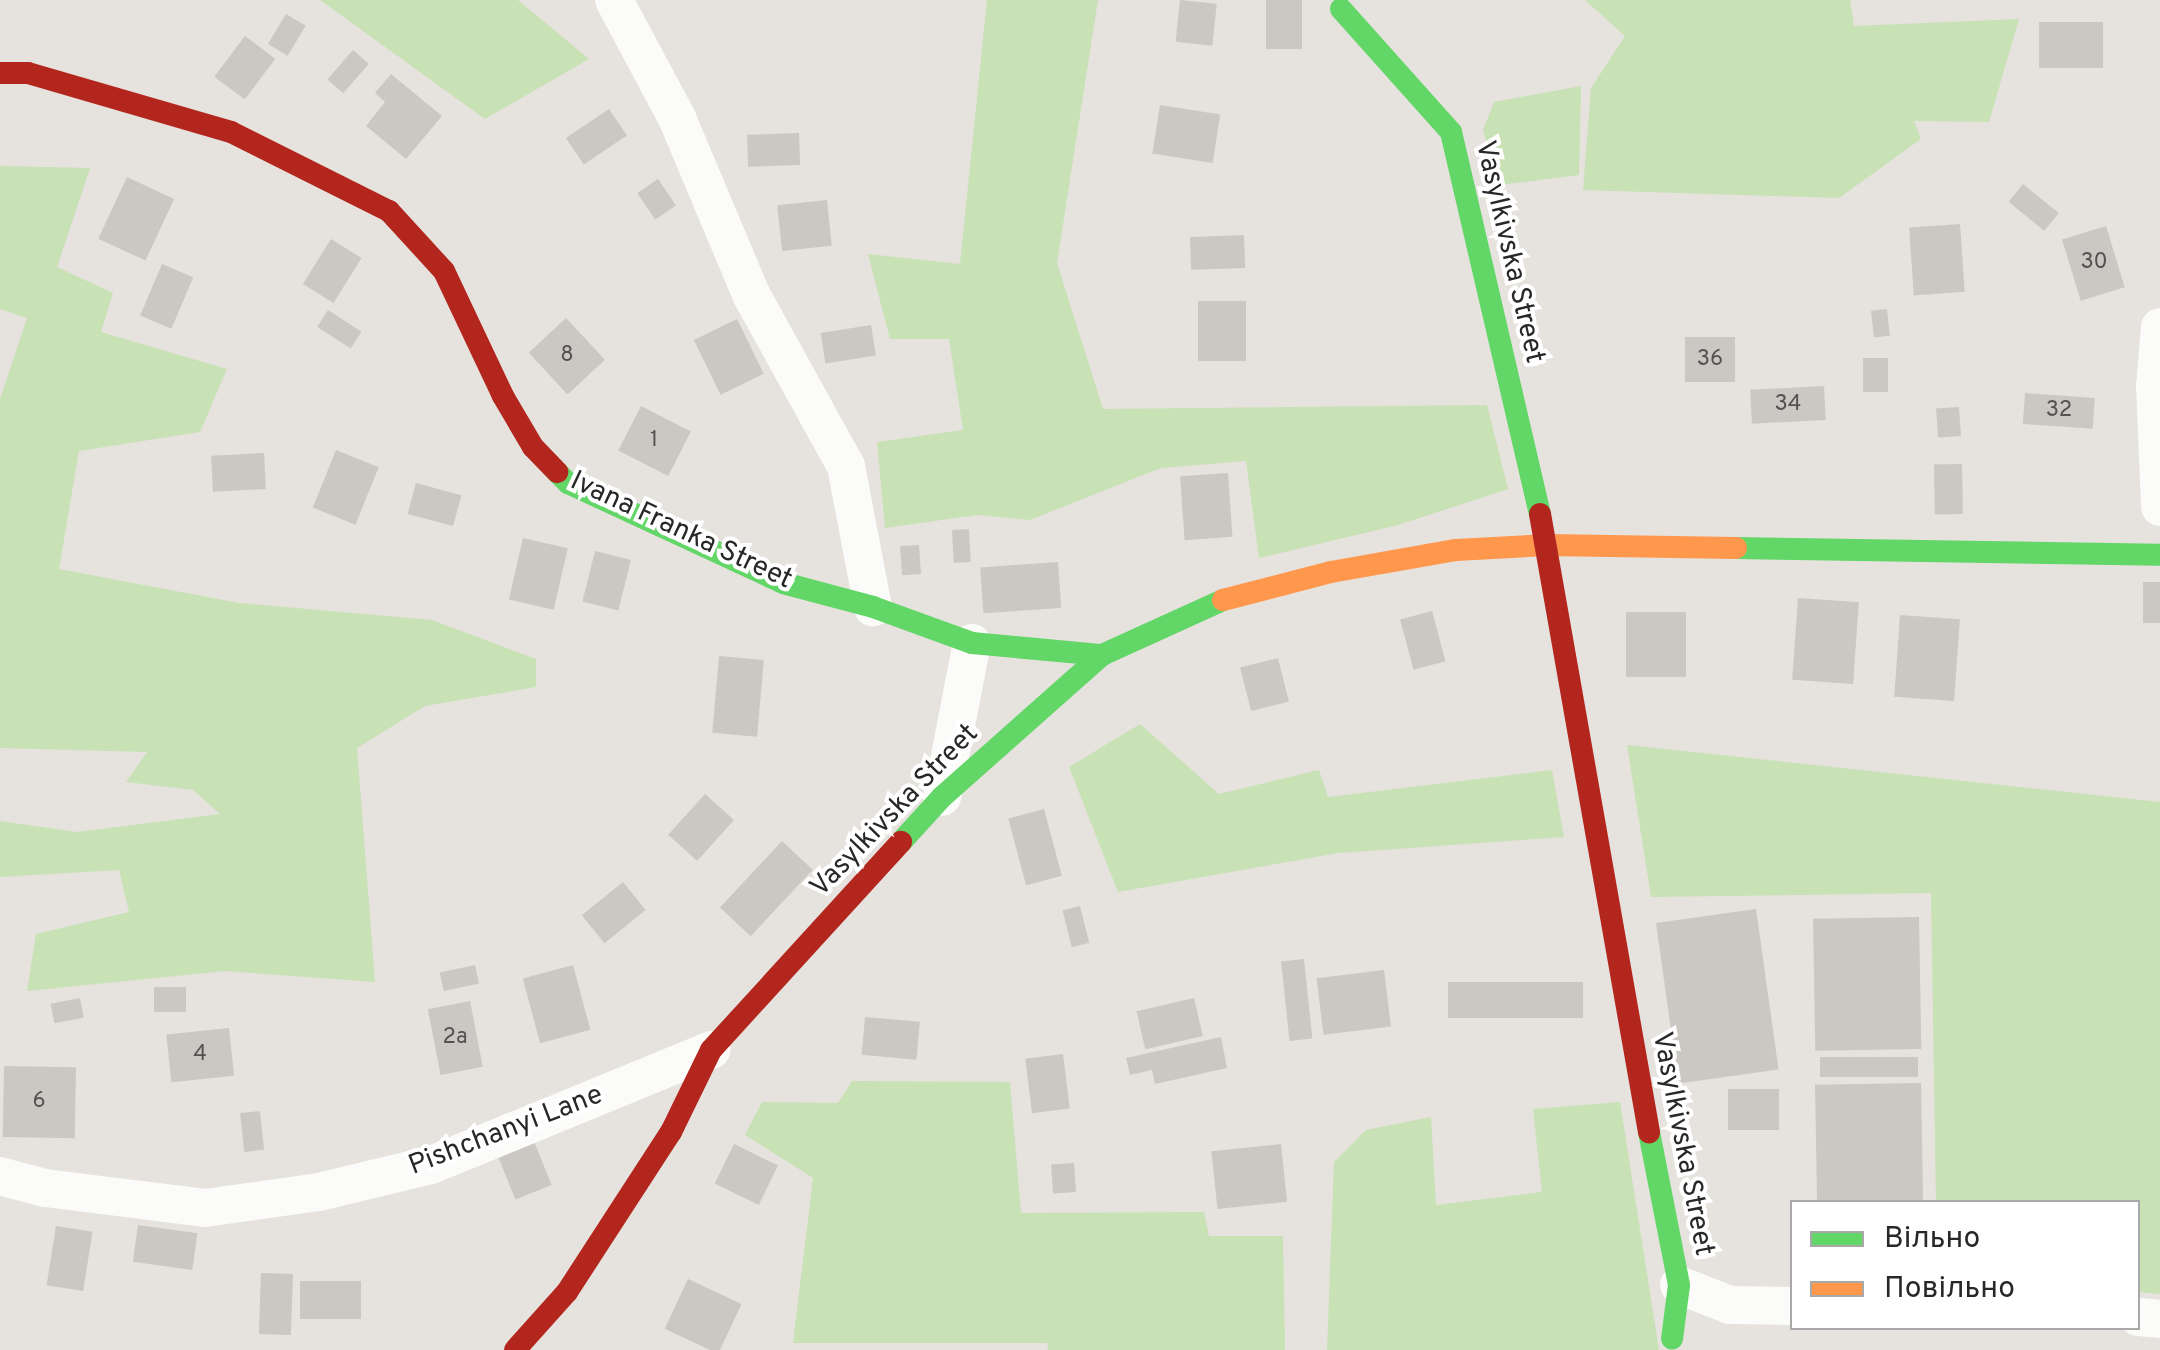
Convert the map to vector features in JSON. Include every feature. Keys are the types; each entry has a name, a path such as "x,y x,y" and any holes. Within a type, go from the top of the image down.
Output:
{"street":[{"path":"614,0 678,118 752,296 846,466 873,607"},
{"name":"Vasylkivska Street","path":"1341,9 1451,132 1547,546 1622,992 1678,1285 1672,1339"},
{"name":"Ivana Franka Street","path":"0,72 28,73 231,132 388,211 444,271 503,396 533,447 568,483 783,582 873,607 972,643 1102,655"},
{"path":"2160,327 2155,386 2160,508"},
{"name":"Vasylkivska Street","path":"515,1350 578,1276 671,1132 712,1050 942,797 1102,655 1223,600 1313,577 1456,550 1547,546 2160,555"},
{"path":"942,797 972,643"},
{"name":"Pishchanyi Lane","path":"0,1176 45,1188 204,1208 319,1192 430,1164 712,1050"},
{"path":"1678,1285 1730,1306 1790,1306"}],"green space":[{"path":"320,0 518,0 589,59 485,119"},
{"path":"987,0 1098,0 1057,263 1103,409 1487,405 1508,489 1398,525 1259,558 1246,461 1161,468 1030,520 977,515 885,528 877,442 963,430 949,339 890,339 868,254 960,264"},
{"path":"1585,0 1850,0 1854,26 2019,19 1989,122 1914,121 1921,139 1839,198 1583,190 1591,88 1625,36"},
{"path":"1581,86 1579,175 1499,185 1483,130 1494,102"},
{"path":"0,166 90,168 57,267 113,293 101,332 227,369 200,432 79,451 59,569 239,603 432,620 536,659 536,687 425,706 357,748 375,982 225,971 27,991 36,934 129,912 119,870 0,877 0,821 77,832 220,814 193,790 126,782 147,752 0,748 0,399 27,318 0,309"},
{"path":"1140,724 1219,794 1319,770 1328,797 1552,770 1564,837 1338,853 1118,892 1069,767"},
{"path":"1627,745 2160,802 2160,1294 2140,1292 2140,1200 1936,1200 1931,893 1651,897"},
{"path":"852,1081 1010,1082 1021,1213 1204,1212 1209,1236 1283,1236 1285,1350 1048,1350 1047,1343 793,1343 813,1178 745,1135 762,1102 838,1103"},
{"path":"1620,1102 1659,1350 1327,1350 1334,1162 1366,1130 1431,1117 1436,1205 1542,1192 1533,1109"}],"building":[{"path":"1180,0 1217,4 1212,46 1176,42"},
{"path":"1266,0 1302,0 1302,49 1266,49"},
{"path":"286,14 306,26 288,56 268,44"},
{"path":"2039,22 2103,22 2103,68 2039,68"},
{"path":"245,36 275,59 245,100 214,77"},
{"path":"353,50 369,64 343,93 327,79"},
{"path":"391,74 442,116 406,159 366,126 385,102 375,93"},
{"path":"1160,105 1220,115 1213,163 1152,153"},
{"path":"609,109 627,136 584,165 566,138"},
{"path":"799,133 800,165 748,167 747,135"},
{"path":"127,177 174,199 145,261 98,239"},
{"path":"658,179 676,206 655,220 637,193"},
{"path":"2023,184 2059,213 2044,231 2009,202"},
{"path":"827,200 832,246 782,251 777,205"},
{"path":"1960,224 1965,292 1914,295 1909,228"},
{"path":"2106,226 2125,287 2081,301 2062,239"},
{"path":"1244,235 1245,268 1191,270 1190,237"},
{"path":"331,239 362,258 333,303 303,284"},
{"path":"162,264 193,277 171,329 140,316"},
{"path":"1198,301 1246,301 1246,361 1198,361"},
{"path":"1887,309 1890,336 1874,338 1871,311"},
{"path":"328,310 362,332 351,349 317,327"},
{"path":"566,318 605,360 568,394 529,353"},
{"path":"737,319 764,374 721,395 694,340"},
{"path":"871,325 876,356 825,364 821,333"},
{"path":"1685,337 1735,337 1735,382 1685,382"},
{"path":"1863,358 1888,358 1888,392 1863,392"},
{"path":"1824,386 1826,420 1752,424 1750,390"},
{"path":"2025,393 2095,398 2093,429 2023,424"},
{"path":"641,406 691,431 668,476 618,451"},
{"path":"1959,407 1961,436 1938,438 1936,409"},
{"path":"336,450 379,467 355,525 313,507"},
{"path":"264,453 266,489 213,492 211,456"},
{"path":"1934,464 1962,464 1963,514 1935,514"},
{"path":"1228,473 1232,537 1185,540 1180,476"},
{"path":"416,483 461,495 453,526 408,514"},
{"path":"969,529 971,562 954,563 952,530"},
{"path":"523,538 568,548 554,610 509,599"},
{"path":"919,545 921,574 902,575 900,546"},
{"path":"595,551 631,560 618,610 582,601"},
{"path":"1058,562 1061,608 983,613 980,567"},
{"path":"2143,582 2160,582 2160,623 2143,623"},
{"path":"1798,598 1859,602 1853,684 1792,680"},
{"path":"1432,611 1445,661 1414,670 1400,620"},
{"path":"1626,612 1686,612 1686,677 1626,677"},
{"path":"1900,615 1960,619 1954,701 1894,697"},
{"path":"719,656 764,660 757,737 712,733"},
{"path":"1278,658 1289,702 1251,711 1240,667"},
{"path":"705,794 734,820 697,861 668,835"},
{"path":"1044,809 1062,876 1026,885 1008,819"},
{"path":"782,841 813,870 751,936 720,908"},
{"path":"623,882 646,910 604,943 582,915"},
{"path":"1080,906 1089,943 1072,947 1063,910"},
{"path":"1756,909 1779,1069 1679,1083 1656,923"},
{"path":"1919,917 1921,1049 1815,1051 1813,919"},
{"path":"1304,959 1312,1039 1289,1041 1281,961"},
{"path":"475,965 479,984 444,991 440,972"},
{"path":"573,965 590,1030 540,1043 523,978"},
{"path":"1384,970 1391,1027 1323,1035 1317,978"},
{"path":"1448,982 1583,982 1583,1018 1448,1018"},
{"path":"154,987 186,987 186,1012 154,1012"},
{"path":"80,998 84,1018 54,1023 51,1004"},
{"path":"1194,998 1203,1036 1145,1049 1137,1011"},
{"path":"470,1001 483,1067 441,1075 428,1009"},
{"path":"865,1017 920,1022 916,1060 862,1055"},
{"path":"229,1028 234,1076 171,1082 166,1035"},
{"path":"1221,1037 1227,1068 1155,1084 1152,1070 1130,1075 1126,1058"},
{"path":"1063,1054 1070,1109 1032,1113 1025,1059"},
{"path":"1820,1057 1918,1057 1918,1077 1820,1077"},
{"path":"4,1066 76,1067 75,1138 3,1137"},
{"path":"1921,1083 1923,1200 1817,1200 1815,1085"},
{"path":"1728,1089 1779,1089 1779,1130 1728,1130"},
{"path":"260,1111 264,1150 244,1152 240,1113"},
{"path":"531,1134 552,1185 515,1200 495,1149"},
{"path":"734,1144 778,1165 759,1205 715,1184"},
{"path":"1281,1144 1287,1202 1217,1209 1211,1151"},
{"path":"1074,1163 1076,1192 1053,1194 1051,1165"},
{"path":"138,1225 197,1233 192,1270 133,1262"},
{"path":"56,1226 93,1232 83,1291 47,1285"},
{"path":"261,1273 293,1274 291,1335 259,1334"},
{"path":"688,1279 741,1304 720,1350 710,1350 665,1329"},
{"path":"300,1281 361,1281 361,1319 300,1319"}],"traffic: fast":[{"path":"1341,9 1451,132 1540,514"},
{"path":"557,472 568,483 783,583 873,607 972,643 1102,655"},
{"path":"1736,548 2160,555"},
{"path":"901,842 942,797 1102,655 1223,600"},
{"path":"1649,1132 1679,1285 1672,1339"}],"traffic: slow":[{"path":"1223,600 1331,572 1456,550 1547,545 1736,548"}],"traffic: jam":[{"path":"0,73 28,73 231,132 389,211 444,271 503,396 533,447 557,472"},
{"path":"1540,514 1649,1132"},
{"path":"515,1350 567,1292 671,1132 711,1050 901,842"}]}
